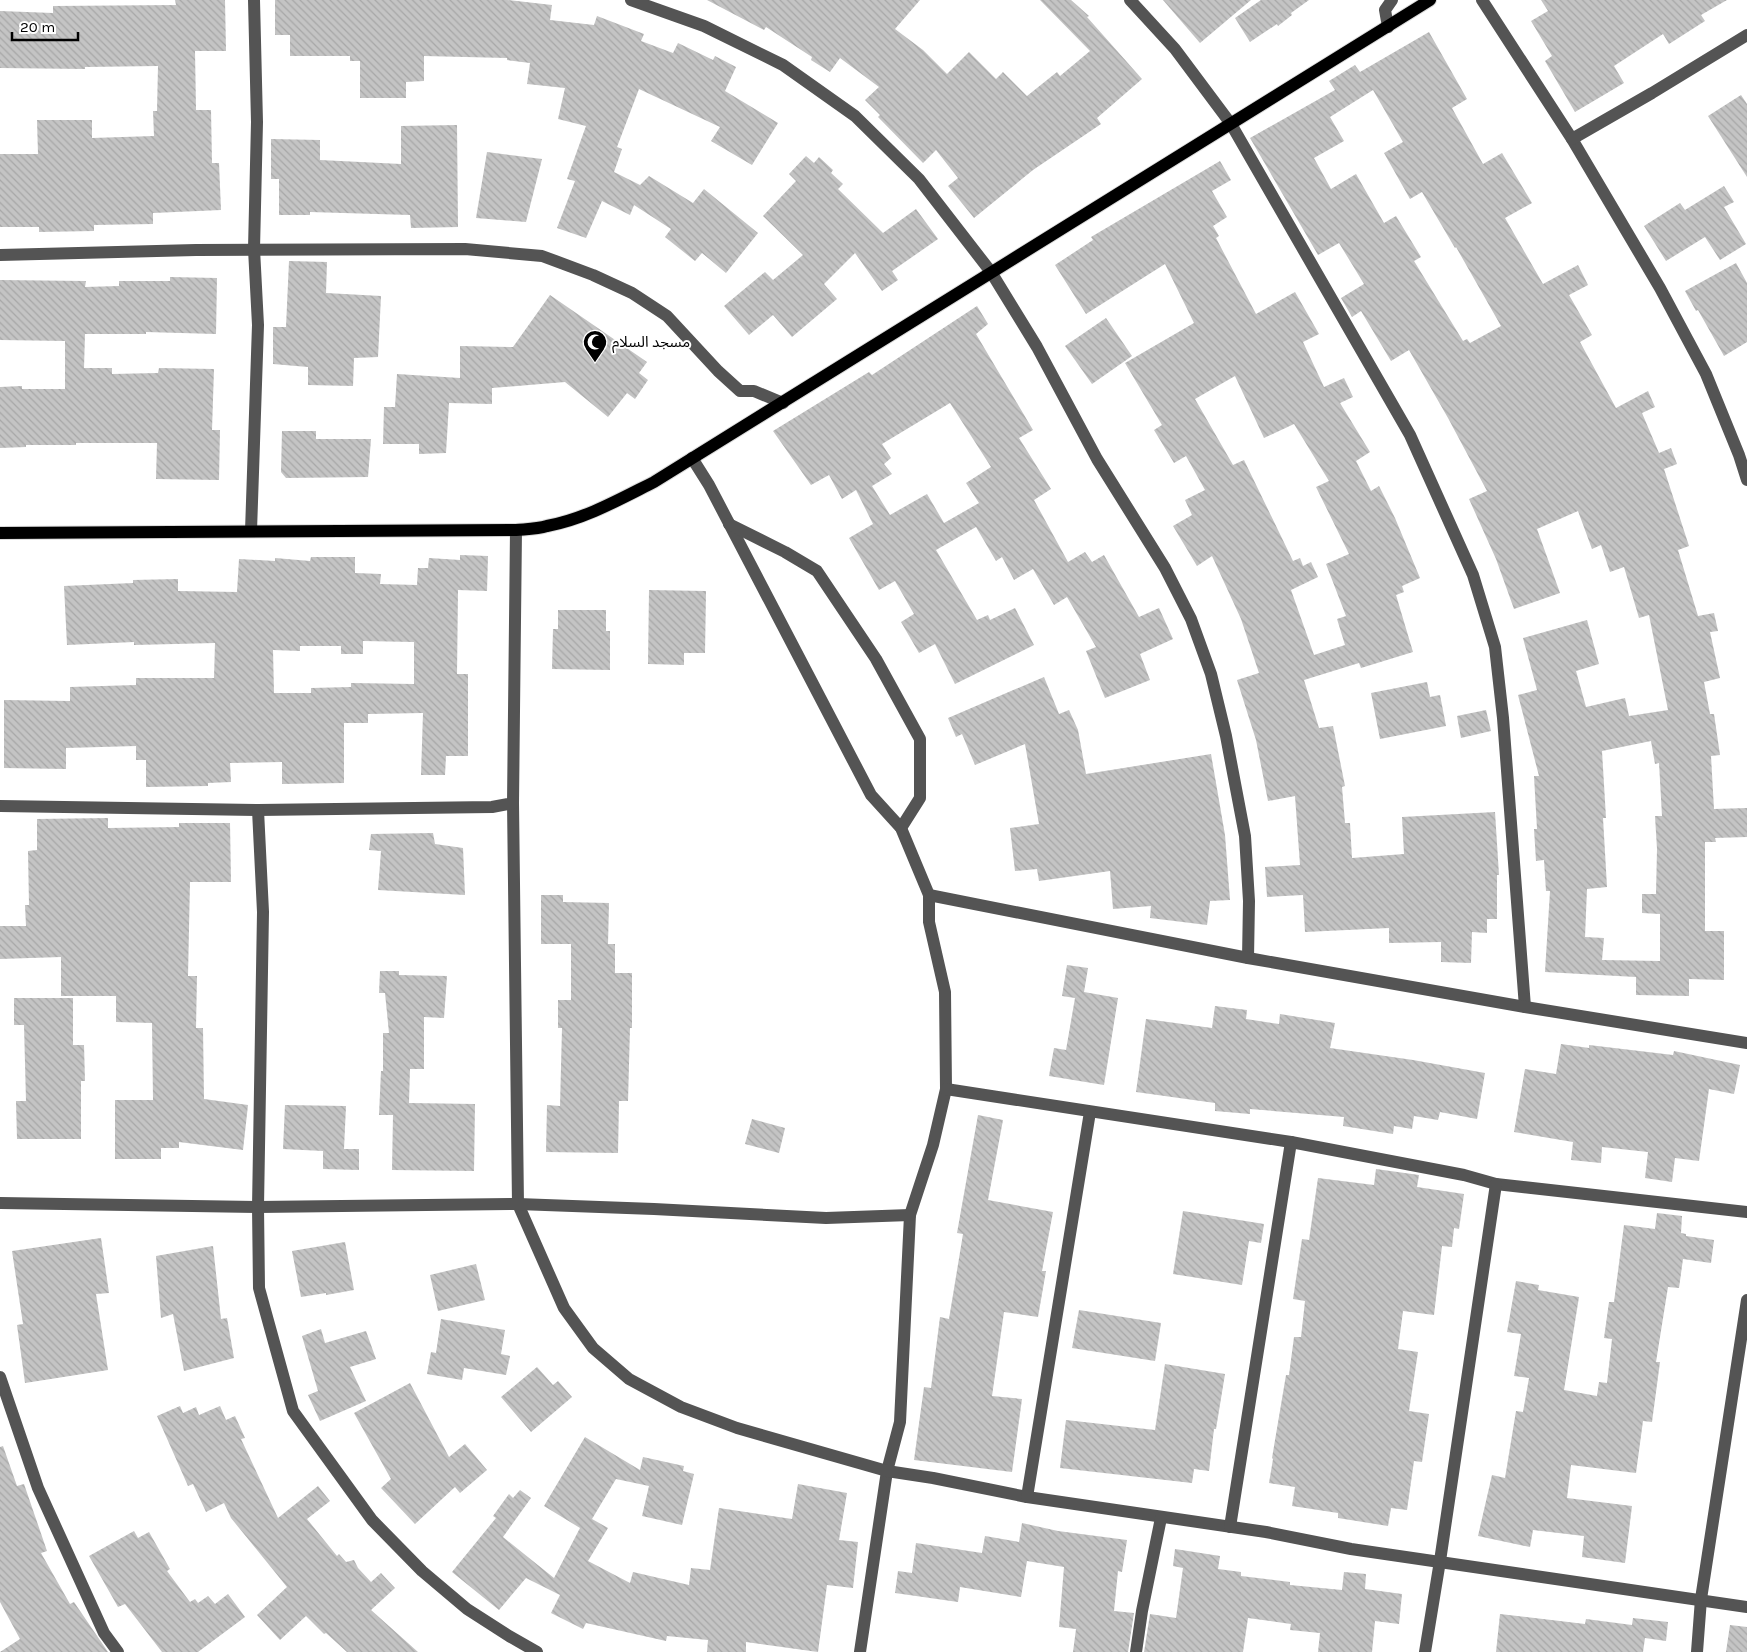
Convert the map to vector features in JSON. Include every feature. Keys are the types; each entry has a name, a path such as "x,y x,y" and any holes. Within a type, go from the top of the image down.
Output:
{"main road":[{"path":"0,534 516,530 547,526 582,515 654,482 1430,0"}],"street":[{"path":"251,531 258,325 254,249 256,122 254,0"},
{"path":"631,0 704,26 783,65 855,116 919,178 991,272 1037,347 1097,459 1165,568 1192,619 1210,674 1226,736 1245,836 1249,901 1248,958"},
{"path":"1130,0 1175,49 1231,124 1410,435 1474,575 1495,647 1503,718 1525,1007"},
{"path":"1388,27 1385,10 1392,0"},
{"path":"1482,0 1572,139 1613,207 1706,374 1747,480"},
{"path":"1572,139 1747,35"},
{"path":"0,254 254,249 465,248 542,256 593,275 632,293 667,316 740,392 754,391 783,403"},
{"path":"692,458 709,485 871,795 901,828 929,895 929,922 945,992 946,1089 933,1145 910,1215 900,1422 887,1471 860,1652"},
{"path":"729,524 785,552 817,571 876,658 920,738 920,798 901,828"},
{"path":"516,530 513,803 518,1204 564,1308 592,1348 629,1379 681,1407 737,1428 887,1471 933,1478 1026,1497 1266,1532 1351,1549 1747,1607"},
{"path":"0,806 258,810 492,808 513,803"},
{"path":"258,810 264,912 258,1207 259,1288 292,1411 372,1520 422,1571 467,1609 537,1652"},
{"path":"929,895 1248,958 1525,1007 1747,1043"},
{"path":"946,1089 1291,1142 1464,1175 1496,1184 1747,1212"},
{"path":"1026,1497 1090,1112"},
{"path":"1230,1527 1291,1142"},
{"path":"1425,1652 1496,1184"},
{"path":"0,1203 258,1207 518,1204 826,1218 910,1215"},
{"path":"1697,1652 1701,1599 1747,1300"},
{"path":"0,1377 38,1488 104,1632 118,1652"},
{"path":"1136,1652 1142,1611 1161,1518"}],"building":[{"path":"175,0 225,0 226,51 195,51 196,110 211,110 212,163 219,163 221,210 153,213 153,224 94,225 94,231 39,232 39,227 0,227 0,154 38,154 37,120 92,120 92,138 154,136 153,111 157,111 158,66 85,67 85,69 0,68 0,11 53,13 53,6 176,5"},
{"path":"275,0 507,0 552,5 550,20 594,25 597,16 644,34 641,41 673,53 678,43 713,60 715,56 736,67 725,91 778,123 752,165 711,141 720,127 639,89 617,147 622,149 614,172 640,185 649,176 693,203 704,189 758,233 726,273 702,253 695,261 665,237 671,229 634,205 630,215 602,201 586,238 557,228 575,181 567,179 586,126 558,119 565,88 527,84 530,63 507,60 507,58 424,56 424,81 406,82 406,98 360,98 360,61 350,61 350,56 290,56 290,35 275,35"},
{"path":"707,0 920,0 895,29 923,50 947,74 969,52 996,79 1003,72 1027,96 1057,72 1060,76 1090,51 1040,0 1071,0 1089,16 1087,17 1142,79 1097,118 1101,124 1033,170 974,218 948,186 958,178 936,150 923,163 878,117 880,115 865,100 879,87 840,58 830,72 811,60 812,57 766,27 764,30"},
{"path":"1163,0 1251,0 1200,43"},
{"path":"1261,0 1309,0 1291,13 1292,15 1278,26 1277,24 1250,42 1235,18"},
{"path":"1541,0 1727,0 1701,15 1705,21 1669,44 1663,34 1614,66 1624,83 1575,112 1545,61 1552,56 1531,21 1548,11"},
{"path":"1429,32 1467,99 1452,108 1483,164 1502,153 1532,203 1505,218 1543,284 1578,265 1588,285 1569,295 1592,335 1580,342 1616,408 1648,391 1655,407 1642,413 1659,453 1671,448 1677,464 1664,469 1689,546 1678,550 1698,616 1714,613 1718,631 1710,632 1720,678 1704,682 1710,714 1714,714 1720,755 1711,756 1714,809 1747,808 1747,837 1715,838 1716,842 1705,842 1705,931 1724,931 1724,980 1689,979 1689,996 1636,995 1636,977 1545,972 1550,891 1546,891 1544,860 1536,861 1534,829 1537,829 1534,776 1539,776 1518,695 1537,690 1523,638 1587,620 1599,664 1576,671 1586,707 1625,698 1629,716 1668,710 1649,615 1639,618 1624,567 1610,572 1601,545 1592,549 1578,511 1537,529 1560,593 1514,609 1496,559 1469,499 1487,491 1448,418 1409,350 1391,361 1361,311 1352,317 1341,298 1364,284 1339,243 1318,255 1250,138 1335,90 1329,81 1355,65 1360,72","holes":["1373,90 1403,142 1384,153 1410,199 1422,192 1501,326 1470,343 1467,339 1463,341 1414,261 1421,257 1396,216 1384,223 1356,174 1331,189 1314,158 1344,141 1330,117","1651,741 1655,764 1659,763 1662,816 1655,816 1657,849 1656,894 1642,894 1642,913 1660,914 1660,961 1602,960 1604,938 1585,937 1587,889 1607,887 1603,818 1606,818 1602,751"]},
{"path":"1741,95 1747,104 1747,177 1708,116"},
{"path":"457,125 458,227 411,228 410,215 310,212 310,215 279,215 279,179 271,179 271,139 320,140 320,160 401,164 401,126"},
{"path":"487,152 542,159 526,222 476,218"},
{"path":"806,156 814,163 819,157 833,170 831,173 843,184 838,189 883,233 916,209 938,239 892,271 898,280 882,291 855,253 824,284 837,299 792,337 773,315 749,335 724,306 765,272 773,280 803,255 763,216 796,181 789,174"},
{"path":"1220,161 1231,180 1212,191 1227,217 1213,226 1219,236 1216,238 1256,314 1295,292 1319,334 1303,342 1324,387 1344,378 1353,397 1340,403 1370,452 1356,461 1371,491 1379,486 1395,518 1420,578 1402,586 1404,592 1396,595 1413,652 1361,668 1359,663 1304,680 1319,728 1333,726 1345,786 1342,787 1345,823 1350,823 1352,858 1404,854 1402,817 1495,812 1499,875 1497,875 1497,919 1487,919 1487,933 1472,932 1471,963 1441,962 1441,942 1389,943 1389,928 1305,932 1303,895 1267,897 1265,867 1300,865 1295,796 1268,801 1256,740 1237,680 1259,673 1241,619 1212,556 1197,566 1173,526 1192,515 1185,500 1205,490 1186,456 1174,463 1154,430 1162,425 1125,363 1194,323 1165,264 1086,314 1055,265 1093,240 1091,237","holes":["1235,376 1264,438 1294,424 1329,481 1316,487 1349,554 1326,564 1346,616 1337,619 1345,645 1314,655 1291,590 1318,577 1311,562 1303,566 1300,558 1293,561 1244,460 1233,465 1195,399"]},
{"path":"1724,186 1734,202 1724,207 1746,244 1720,260 1705,237 1666,261 1644,226 1680,203 1685,210"},
{"path":"289,261 327,262 326,293 381,296 378,357 354,358 353,386 308,385 308,367 273,364 273,327 286,327"},
{"path":"1736,263 1747,283 1747,342 1724,356 1685,291"},
{"path":"170,277 217,278 216,334 146,332 146,334 85,334 84,368 112,368 112,374 158,373 159,368 214,369 212,430 220,430 219,480 156,479 157,443 76,443 76,445 26,445 26,447 0,448 0,387 22,386 22,389 65,389 65,341 0,340 0,280 86,281 85,287 119,286 119,281 170,281"},
{"path":"550,295 647,362 639,373 648,380 635,399 627,393 608,417 565,382 492,388 492,404 449,403 446,453 419,454 419,444 383,444 384,407 395,407 397,374 460,378 460,346 513,347"},
{"path":"977,306 988,324 976,334 1033,430 1019,438 1051,489 1034,500 1068,562 1085,552 1092,562 1104,555 1139,617 1159,608 1173,639 1140,654 1150,680 1105,698 1086,651 1096,647 1067,597 1054,605 1033,569 1014,580 1002,557 996,561 976,527 936,550 977,620 988,615 990,620 1015,608 1034,645 955,684 935,644 919,653 901,622 914,614 895,581 879,590 849,538 873,524 856,490 842,499 829,475 811,485 773,431 869,372 872,375","holes":["950,403 991,467 966,483 979,503 944,523 927,494 890,515 872,486 892,474 884,464 891,458 882,444"]},
{"path":"1106,318 1132,356 1092,384 1065,346"},
{"path":"282,431 316,431 316,439 371,439 368,477 286,478 281,472"},
{"path":"460,555 488,556 487,591 458,590 457,674 468,674 468,756 446,756 445,775 421,775 423,713 368,714 368,723 344,723 344,783 282,784 282,762 230,763 231,782 208,783 208,786 146,787 146,760 136,760 136,746 66,748 66,769 4,768 4,700 70,701 70,687 136,685 136,678 214,678 215,643 134,645 134,642 67,645 64,586 133,583 133,580 178,579 178,591 237,592 239,559 275,561 275,558 310,561 311,557 355,557 355,573 381,574 380,584 417,585 418,568 428,568 429,558 460,560","holes":["363,641 414,642 414,684 351,683 351,687 311,688 311,693 274,693 273,650 300,651 300,646 341,646 341,654 363,654"]},
{"path":"649,590 706,591 705,653 684,653 684,665 648,664"},
{"path":"558,610 606,610 606,631 610,631 610,670 552,669 553,629 558,629"},
{"path":"1044,677 1059,714 1069,710 1078,730 1086,774 1211,754 1225,835 1230,900 1210,901 1207,925 1150,918 1151,906 1113,909 1110,871 1039,881 1037,869 1015,871 1010,828 1039,824 1025,744 975,765 962,734 956,737 948,718"},
{"path":"1427,682 1430,697 1440,695 1446,726 1380,739 1371,693"},
{"path":"1486,710 1491,731 1461,738 1457,716"},
{"path":"108,818 108,828 179,827 179,823 230,823 231,882 190,882 188,976 197,976 196,1028 203,1028 204,1099 248,1105 243,1150 179,1142 179,1148 161,1148 161,1159 115,1159 115,1100 153,1100 152,1023 116,1022 116,996 61,996 61,957 0,959 0,926 26,926 25,905 29,905 28,851 37,850 37,819"},
{"path":"433,833 435,844 463,848 465,895 378,890 381,851 369,850 371,834"},
{"path":"541,895 563,895 563,902 609,903 608,944 615,944 615,973 632,973 632,1028 630,1028 628,1101 619,1101 618,1153 546,1152 547,1105 560,1106 562,1028 558,1028 558,1000 571,1000 571,944 541,944"},
{"path":"1067,965 1088,968 1084,992 1118,998 1104,1085 1049,1076 1054,1048 1066,1050 1075,998 1062,996"},
{"path":"380,971 399,971 399,975 447,976 444,1018 424,1017 424,1069 410,1069 409,1103 475,1104 474,1171 392,1170 393,1115 379,1115 381,1071 383,1071 383,1033 389,1033 385,993 379,993"},
{"path":"14,998 73,998 73,1045 84,1045 85,1081 81,1081 81,1139 17,1139 16,1101 26,1101 24,1025 14,1025"},
{"path":"1215,1006 1247,1010 1246,1019 1279,1024 1280,1014 1335,1023 1330,1048 1485,1073 1477,1119 1440,1112 1438,1120 1414,1116 1412,1129 1394,1126 1393,1134 1343,1126 1344,1117 1250,1109 1250,1114 1215,1111 1215,1103 1136,1092 1146,1019 1212,1028"},
{"path":"1561,1044 1589,1048 1589,1045 1673,1055 1674,1051 1740,1065 1734,1094 1709,1089 1699,1161 1675,1158 1672,1182 1645,1178 1648,1152 1602,1147 1601,1163 1571,1160 1573,1142 1514,1132 1525,1069 1556,1074"},
{"path":"285,1105 346,1106 344,1149 359,1149 359,1170 323,1169 323,1151 283,1149"},
{"path":"978,1115 1003,1120 988,1200 1053,1212 1042,1271 1046,1271 1038,1317 1004,1312 992,1396 1022,1399 1012,1472 914,1460 924,1387 931,1388 940,1317 949,1319 963,1234 957,1233"},
{"path":"752,1119 785,1128 779,1153 745,1144"},
{"path":"1376,1169 1419,1175 1417,1187 1464,1194 1459,1229 1454,1228 1452,1247 1442,1246 1434,1315 1403,1311 1398,1349 1418,1352 1409,1411 1429,1414 1422,1462 1414,1461 1407,1510 1391,1508 1388,1526 1338,1518 1338,1513 1292,1506 1295,1487 1269,1483 1294,1337 1301,1337 1305,1301 1293,1299 1302,1239 1309,1240 1318,1178 1374,1185"},
{"path":"1183,1211 1264,1224 1261,1243 1249,1241 1242,1285 1173,1274"},
{"path":"1657,1213 1682,1216 1681,1233 1686,1234 1686,1236 1714,1240 1711,1263 1683,1259 1679,1288 1668,1287 1656,1362 1660,1362 1652,1422 1643,1421 1636,1473 1571,1465 1567,1498 1632,1506 1625,1563 1582,1557 1584,1536 1533,1530 1530,1547 1478,1536 1492,1475 1505,1478 1516,1411 1523,1412 1529,1378 1514,1376 1521,1334 1507,1332 1516,1281 1539,1285 1538,1290 1579,1297 1564,1390 1597,1396 1599,1382 1607,1383 1612,1339 1604,1338 1609,1302 1614,1302 1624,1225 1655,1229"},
{"path":"101,1238 109,1293 96,1294 108,1370 25,1383 17,1325 23,1324 12,1251"},
{"path":"345,1242 354,1290 301,1297 292,1251"},
{"path":"213,1246 221,1319 227,1318 234,1358 184,1371 173,1314 161,1318 156,1256"},
{"path":"476,1264 485,1300 438,1311 430,1275"},
{"path":"1079,1310 1161,1323 1155,1361 1072,1348"},
{"path":"441,1319 505,1330 501,1354 510,1356 506,1375 464,1368 462,1380 427,1374 431,1352 436,1353"},
{"path":"321,1329 325,1343 366,1331 376,1359 350,1367 366,1401 320,1421 308,1395 318,1391 302,1336"},
{"path":"1165,1364 1225,1374 1216,1429 1214,1429 1209,1471 1194,1469 1192,1483 1060,1468 1066,1420 1155,1430"},
{"path":"537,1367 553,1385 558,1381 572,1397 531,1432 501,1397"},
{"path":"410,1383 449,1457 465,1444 487,1470 460,1493 455,1487 415,1524 381,1488 391,1479 354,1413"},
{"path":"180,1406 183,1413 196,1407 199,1415 220,1406 226,1420 235,1416 245,1438 241,1439 278,1518 318,1486 330,1501 307,1519 337,1556 339,1554 346,1562 354,1560 358,1568 371,1582 381,1573 395,1588 371,1610 418,1652 347,1652 326,1633 324,1634 306,1616 280,1640 257,1615 287,1587 231,1518 224,1503 206,1512 193,1484 188,1486 157,1416"},
{"path":"585,1437 640,1470 643,1457 684,1466 683,1471 694,1474 682,1525 642,1516 649,1486 616,1479 592,1519 608,1528 588,1561 630,1583 633,1572 689,1585 691,1568 710,1570 719,1508 792,1519 798,1484 847,1493 839,1540 858,1542 853,1588 827,1585 818,1652 746,1642 746,1652 707,1652 708,1640 667,1636 666,1641 586,1623 583,1629 551,1613 560,1595 526,1578 499,1610 452,1572 496,1518 493,1516 509,1494 513,1498 520,1490 531,1498 503,1537 554,1578 580,1528 544,1506"},
{"path":"3,1446 17,1486 24,1484 47,1551 41,1553 70,1604 74,1602 108,1652 0,1652 20,1639 0,1602 0,1447"},
{"path":"1022,1523 1058,1531 1127,1540 1122,1572 1118,1571 1114,1611 1134,1613 1128,1652 1073,1652 1076,1629 1059,1627 1064,1567 1027,1561 1021,1597 960,1587 958,1602 895,1593 898,1571 912,1573 916,1543 982,1553 985,1536 1019,1542"},
{"path":"134,1531 138,1538 149,1532 170,1569 167,1571 190,1602 195,1599 198,1603 208,1596 215,1604 228,1594 245,1617 198,1652 162,1652 125,1604 118,1607 89,1556"},
{"path":"1175,1549 1220,1556 1218,1569 1241,1572 1241,1576 1290,1582 1290,1585 1342,1590 1344,1572 1366,1574 1365,1589 1402,1594 1399,1624 1375,1621 1372,1652 1318,1652 1320,1633 1290,1630 1291,1624 1248,1618 1243,1652 1144,1652 1150,1614 1176,1618 1183,1568 1173,1566"},
{"path":"1500,1614 1585,1624 1586,1619 1632,1625 1633,1618 1668,1622 1666,1641 1645,1638 1643,1652 1496,1652"},
{"path":"1730,1625 1747,1627 1747,1652 1726,1652"}],"place":[{"name":"مسجد السلام","path":"595,363"}]}
